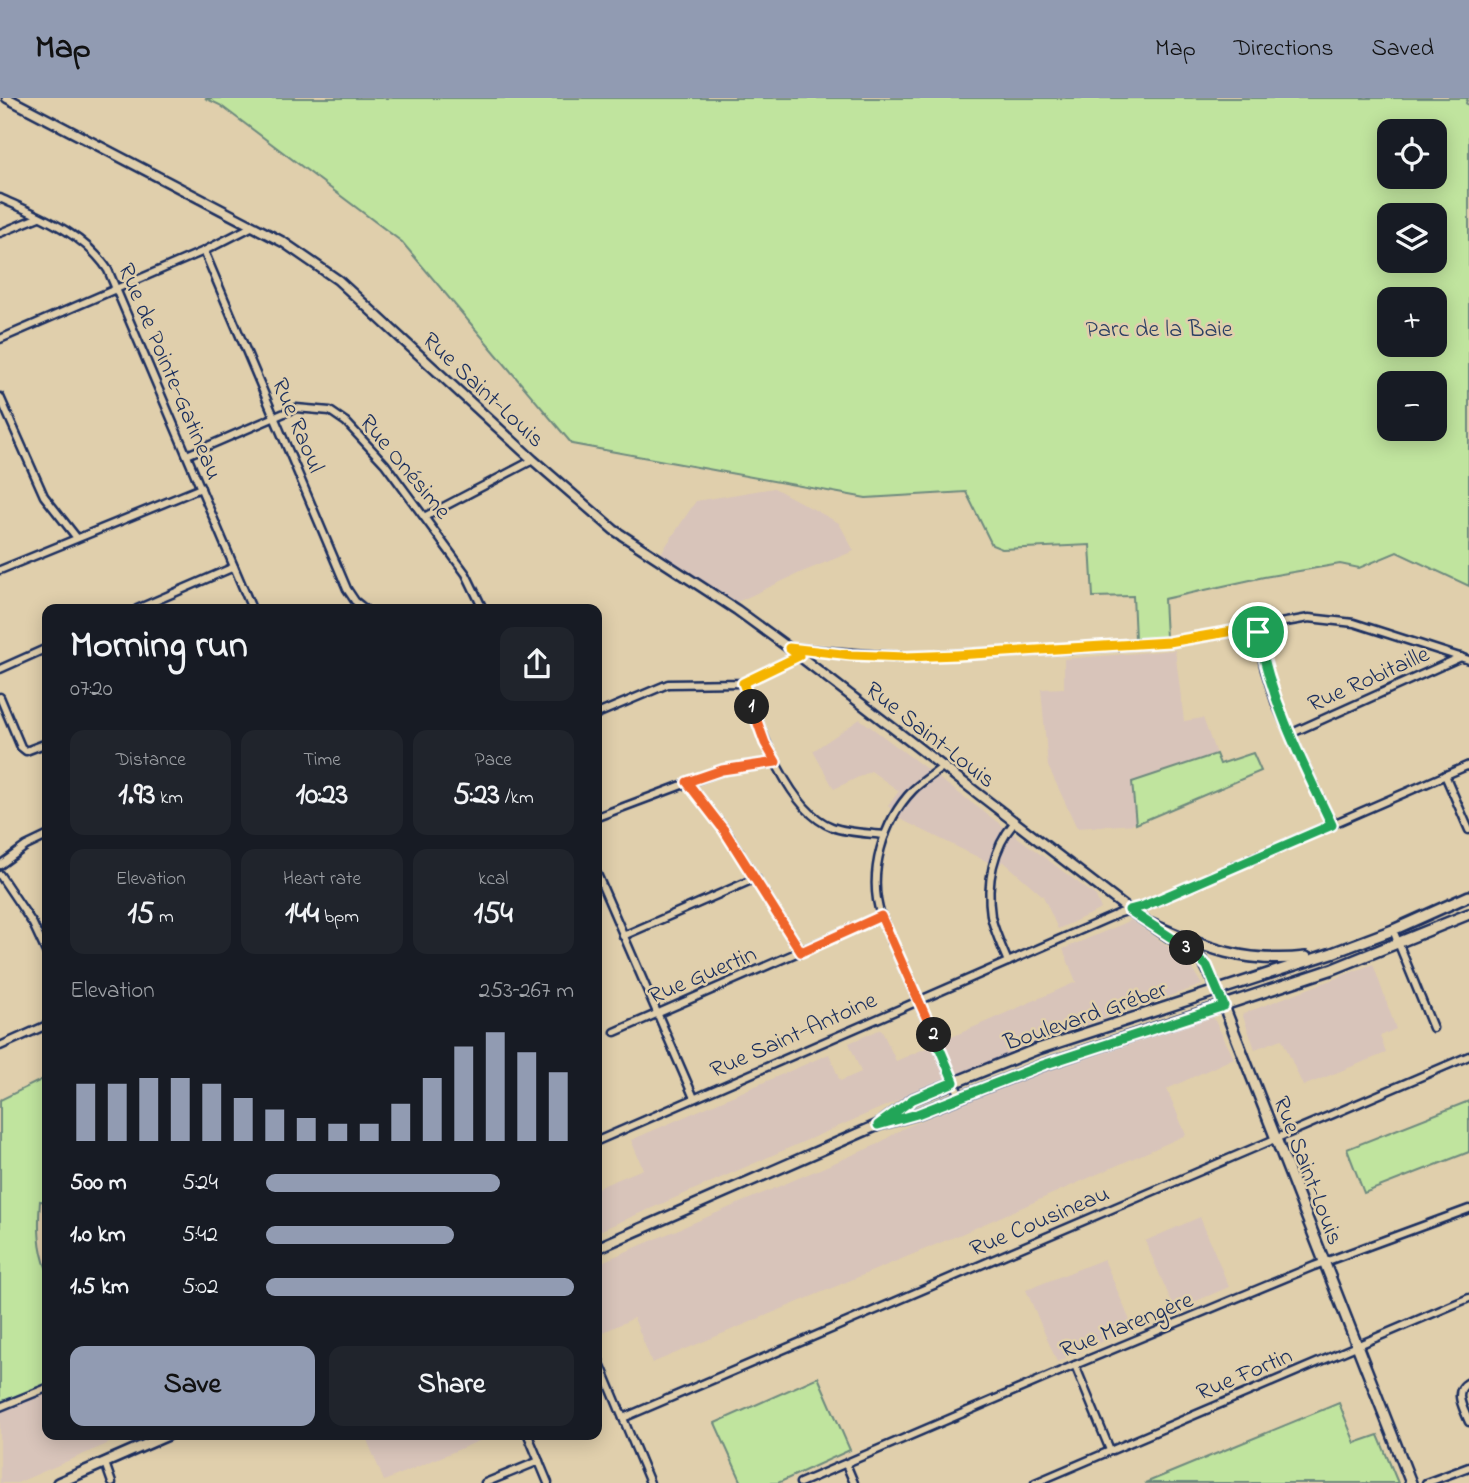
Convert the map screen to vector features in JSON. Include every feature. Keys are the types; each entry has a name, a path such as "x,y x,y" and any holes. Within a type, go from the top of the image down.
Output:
{"main road":[{"name":"Boulevard Gréber","path":"878,1125 913,1099 1035,1050 1332,953 1393,930 1469,896"},
{"name":"Boulevard Gréber","path":"602,1246 878,1125 917,1114 1043,1065 1333,969 1469,914"},
{"path":"1151,924 1210,949 1233,955 1269,959 1332,953"},
{"name":"Rue Saint-Louis","path":"1218,991 1411,1483"},
{"path":"58,1483 157,1440"}],"street":[{"path":"0,103 7,98"},
{"name":"Rue Saint-Louis","path":"7,98 283,242 338,280 533,460 614,530 737,610 789,648 1129,910 1202,960 1218,991"},
{"name":"Rue de Pointe-Gatineau","path":"0,198 86,245 102,261 117,287 250,604"},
{"path":"0,233 39,217"},
{"path":"0,339 204,251 251,227"},
{"name":"Rue Raoul","path":"204,251 347,589 359,604"},
{"path":"0,397 44,496 77,538"},
{"name":"Rue Onésime","path":"187,455 296,408 330,411 346,422 385,464 426,516 466,574 481,604"},
{"path":"426,516 533,460"},
{"path":"0,570 201,488"},
{"path":"149,604 234,567"},
{"path":"789,648 892,657 957,655 1169,642 1309,618 1354,623 1469,660"},
{"path":"1256,627 1276,704 1332,825"},
{"path":"0,669 42,650"},
{"path":"602,712 668,684 743,683 799,656"},
{"name":"Rue Robitaille","path":"1290,734 1461,657"},
{"path":"743,683 765,743 796,795 818,820 832,827 885,835"},
{"path":"0,696 23,749 29,750 42,745"},
{"path":"602,815 722,770 776,762"},
{"name":"Rue Saint-Antoine","path":"602,1139 918,1000 1144,906 1469,765"},
{"path":"944,766 914,789 898,810 885,835 877,866 876,887 881,916 960,1096"},
{"path":"1445,775 1469,830"},
{"path":"687,782 724,830 801,952"},
{"path":"1008,962 992,916 990,882 994,857 1014,823"},
{"path":"0,865 26,846 42,838"},
{"path":"0,875 33,924 42,943"},
{"path":"623,936 756,878"},
{"path":"602,886 694,1098"},
{"name":"Rue Guertin","path":"615,1032 881,916"},
{"path":"1393,930 1433,1028"},
{"path":"0,1046 42,1027"},
{"name":"Rue Cousineau","path":"623,1418 1469,1056"},
{"name":"Rue Marengère","path":"800,1483 1323,1262 1469,1209"},
{"name":"Rue Fortin","path":"1035,1483 1469,1298"},
{"path":"1075,1365 1110,1450"},
{"path":"602,1368 650,1483"},
{"path":"1469,1382 1460,1388 1458,1394 1469,1422"},
{"path":"0,1406 42,1390"},
{"path":"530,1440 548,1483"},
{"path":"485,1483 539,1461"},
{"path":"105,1463 112,1483"},
{"path":"846,1464 854,1483"},
{"path":"1426,1483 1469,1467"}],"shaded area":[{"path":"774,488 839,523 854,551 735,603 657,559 696,501"},
{"path":"1175,650 1184,721 1203,718 1216,754 1132,782 1136,824 1077,828 1048,766 1041,689 1064,688 1064,659"},
{"path":"860,719 1096,896 1101,909 1058,929 1043,896 1003,861 998,867 900,819 888,806 899,791 871,771 834,789 813,751"},
{"path":"1132,920 1188,961 1202,985 1046,1039 963,1072 602,1230 602,1186 643,1169 631,1140 829,1054 840,1081 861,1072 849,1043 881,1029 896,1061 1076,982 1063,949"},
{"path":"1373,964 1396,1029 1380,1036 1386,1053 1303,1086 1282,1039 1255,1049 1242,1014"},
{"path":"1213,1017 1234,1058 1167,1089 1186,1135 959,1235 652,1363 634,1318 602,1333 602,1262 876,1145 902,1129 1023,1077"},
{"path":"1200,1217 1229,1287 1175,1310 1145,1241"},
{"path":"1104,1259 1133,1328 1057,1362 1026,1290"},
{"path":"42,1396 42,1440 114,1441 17,1483 0,1483 0,1412"},
{"path":"367,1440 481,1440 384,1481"}],"green space":[{"name":"Parc de la Baie","path":"205,98 1468,98 1469,586 1397,552 1359,568 1340,564 1164,599 1166,637 1135,639 1133,596 1093,597 1090,545 1002,549 992,545 966,492 866,498 572,444 402,242 220,105"},
{"path":"1253,753 1261,771 1136,824 1132,782 1216,754 1220,764"},
{"path":"42,1079 42,1201 39,1227 42,1253 42,1390 0,1407 0,1100"},
{"path":"1469,1101 1469,1152 1364,1193 1347,1149"},
{"path":"818,1377 850,1450 778,1483 742,1483 715,1423"},
{"path":"1339,1403 1355,1443 1378,1435 1398,1483 1145,1483"}],"route":[{"path":"1256,627 1258,632 1265,670 1276,704 1332,825 1144,906 1129,910 1202,960 1214,980 1224,1006 1043,1065 917,1114 878,1125 913,1099 954,1082 881,916 801,952 724,830 687,782 722,770 776,762 765,743 743,683 799,656 789,648 851,655 906,657 1169,642 1256,627"}]}
